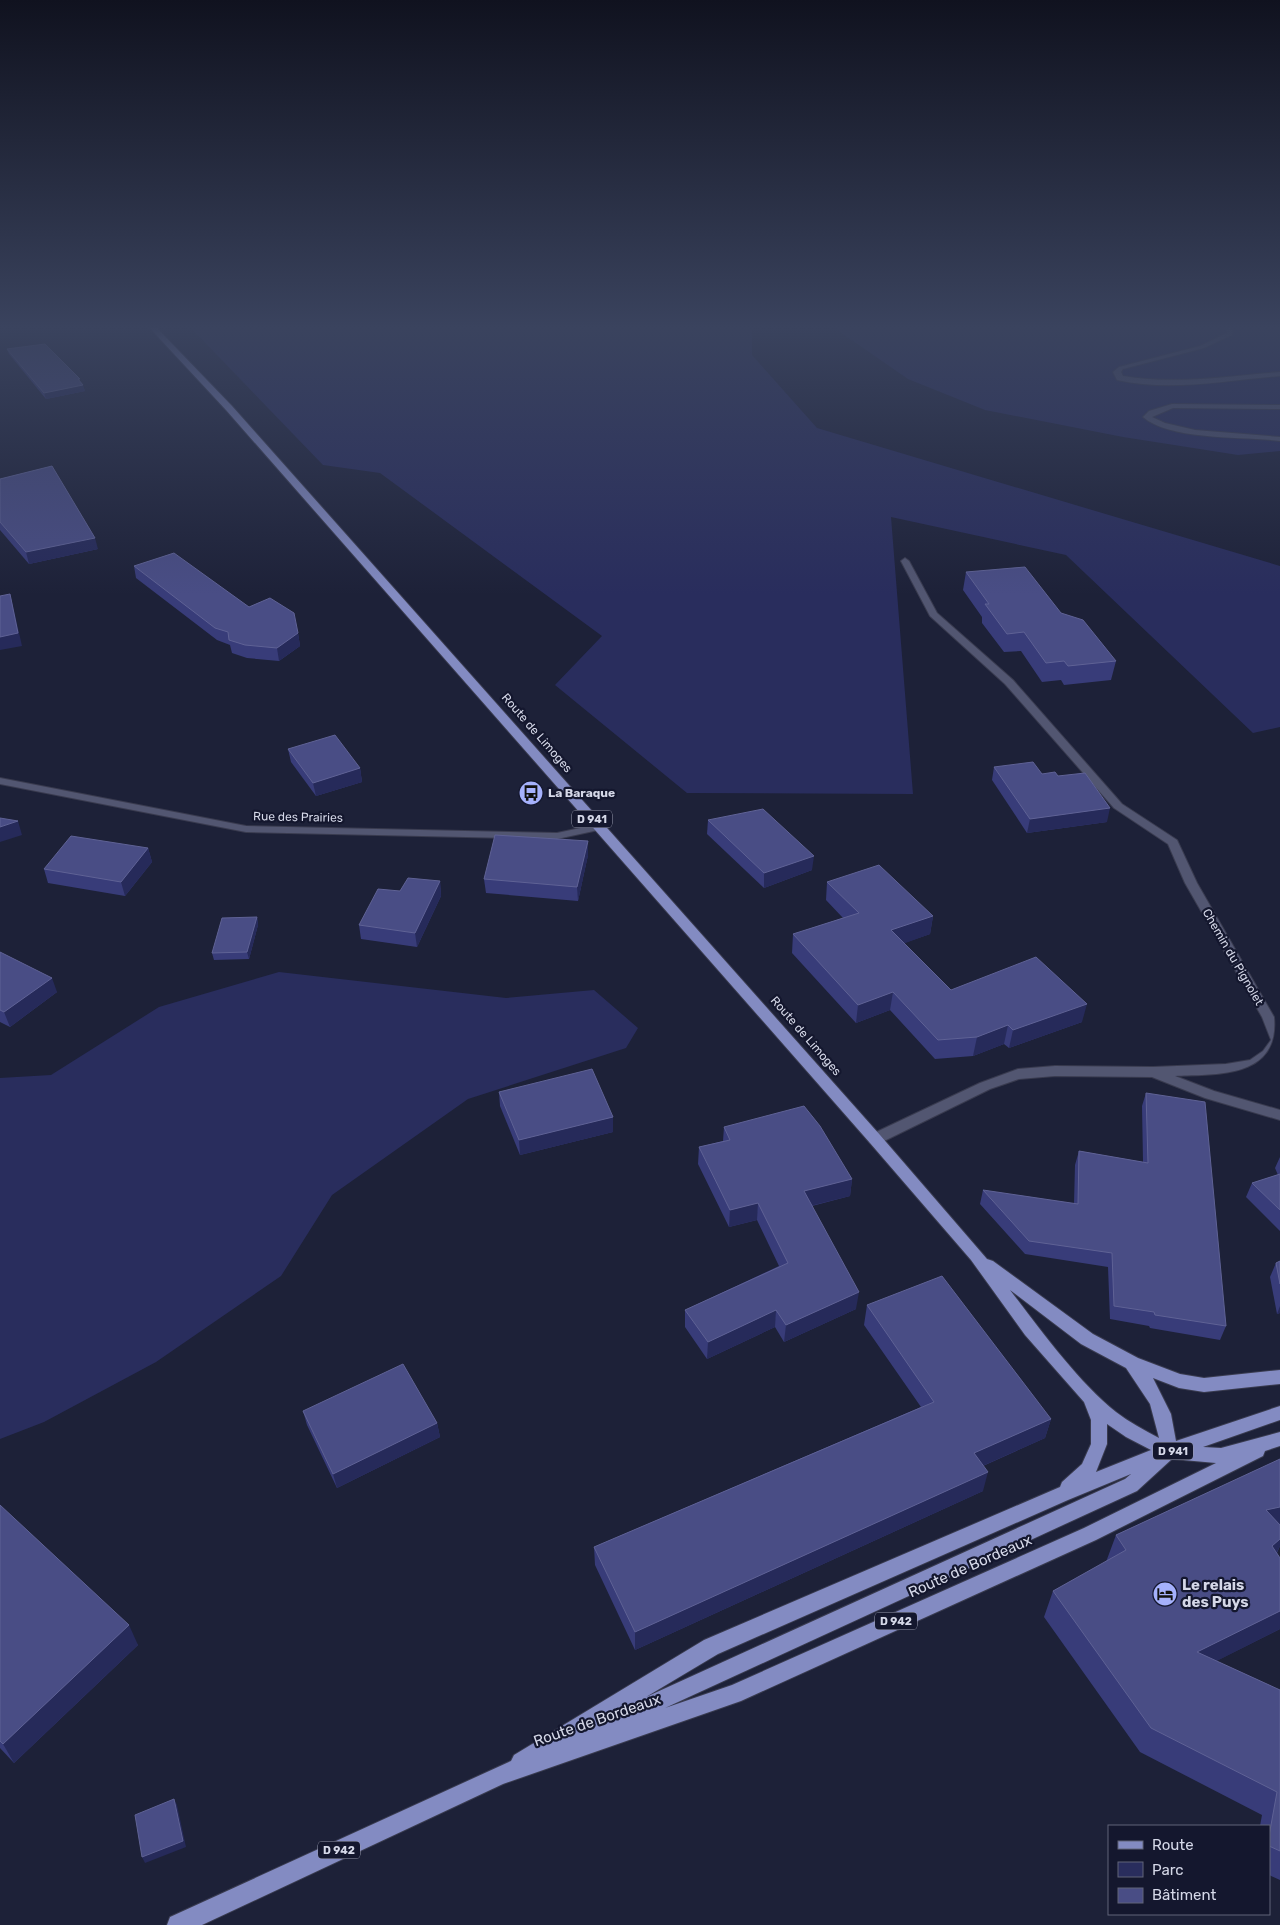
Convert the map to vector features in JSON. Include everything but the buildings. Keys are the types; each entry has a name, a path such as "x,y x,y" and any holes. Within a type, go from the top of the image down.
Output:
{"main road":[{"name":"Route de Limoges","path":"235,415 875,1139 976,1256 1030,1330 1083,1391"},
{"name":"Route de Limoges","path":"976,1256 1087,1339 1132,1364"},
{"name":"D 941","path":"1132,1364 1179,1381 1204,1385 1280,1377"},
{"path":"500,1774 1132,1485 1169,1450 1167,1427 1160,1404 1148,1383 1132,1364"},
{"name":"D 941","path":"1083,1391 1110,1417 1132,1432 1169,1450 1220,1456 1280,1439"},
{"path":"1062,1494 1089,1469 1099,1444 1099,1419 1083,1391"},
{"name":"D 941","path":"1169,1450 1280,1413"},
{"name":"Route de Bordeaux","path":"500,1774 734,1694 1090,1534 1280,1439"},
{"name":"D 942","path":"1062,1494 1169,1450"},
{"name":"Route de Bordeaux","path":"178,1925 500,1774 711,1646 1062,1494"}],"street":[{"path":"1152,415 1147,417 1161,425 1196,431 1280,438"},
{"name":"Chemin du Pignolet","path":"875,1139 985,1086 1018,1074 1226,1069 1254,1064 1268,1054 1278,1040 1268,1017 1191,883 1174,842 1118,806 1009,682 933,614 905,561"},
{"name":"Rue des Prairies","path":"0,781 246,829 557,836 599,828"},
{"path":"1153,1072 1210,1095 1280,1115"}],"green space":[{"path":"275,415 805,415 817,428 1280,566 1280,727 1253,733 1066,555 891,517 913,794 687,793 555,685 602,636 380,473 323,465"},
{"path":"1010,415 1280,415 1280,451 1238,455 1123,437"},
{"path":"279,972 506,998 594,990 638,1028 626,1048 468,1099 332,1195 281,1276 156,1362 44,1422 0,1439 0,1078 51,1075 159,1007"}],"place":[{"name":"La Baraque","path":"531,793"},
{"name":"Le relais des Puys","path":"1165,1594"}]}
